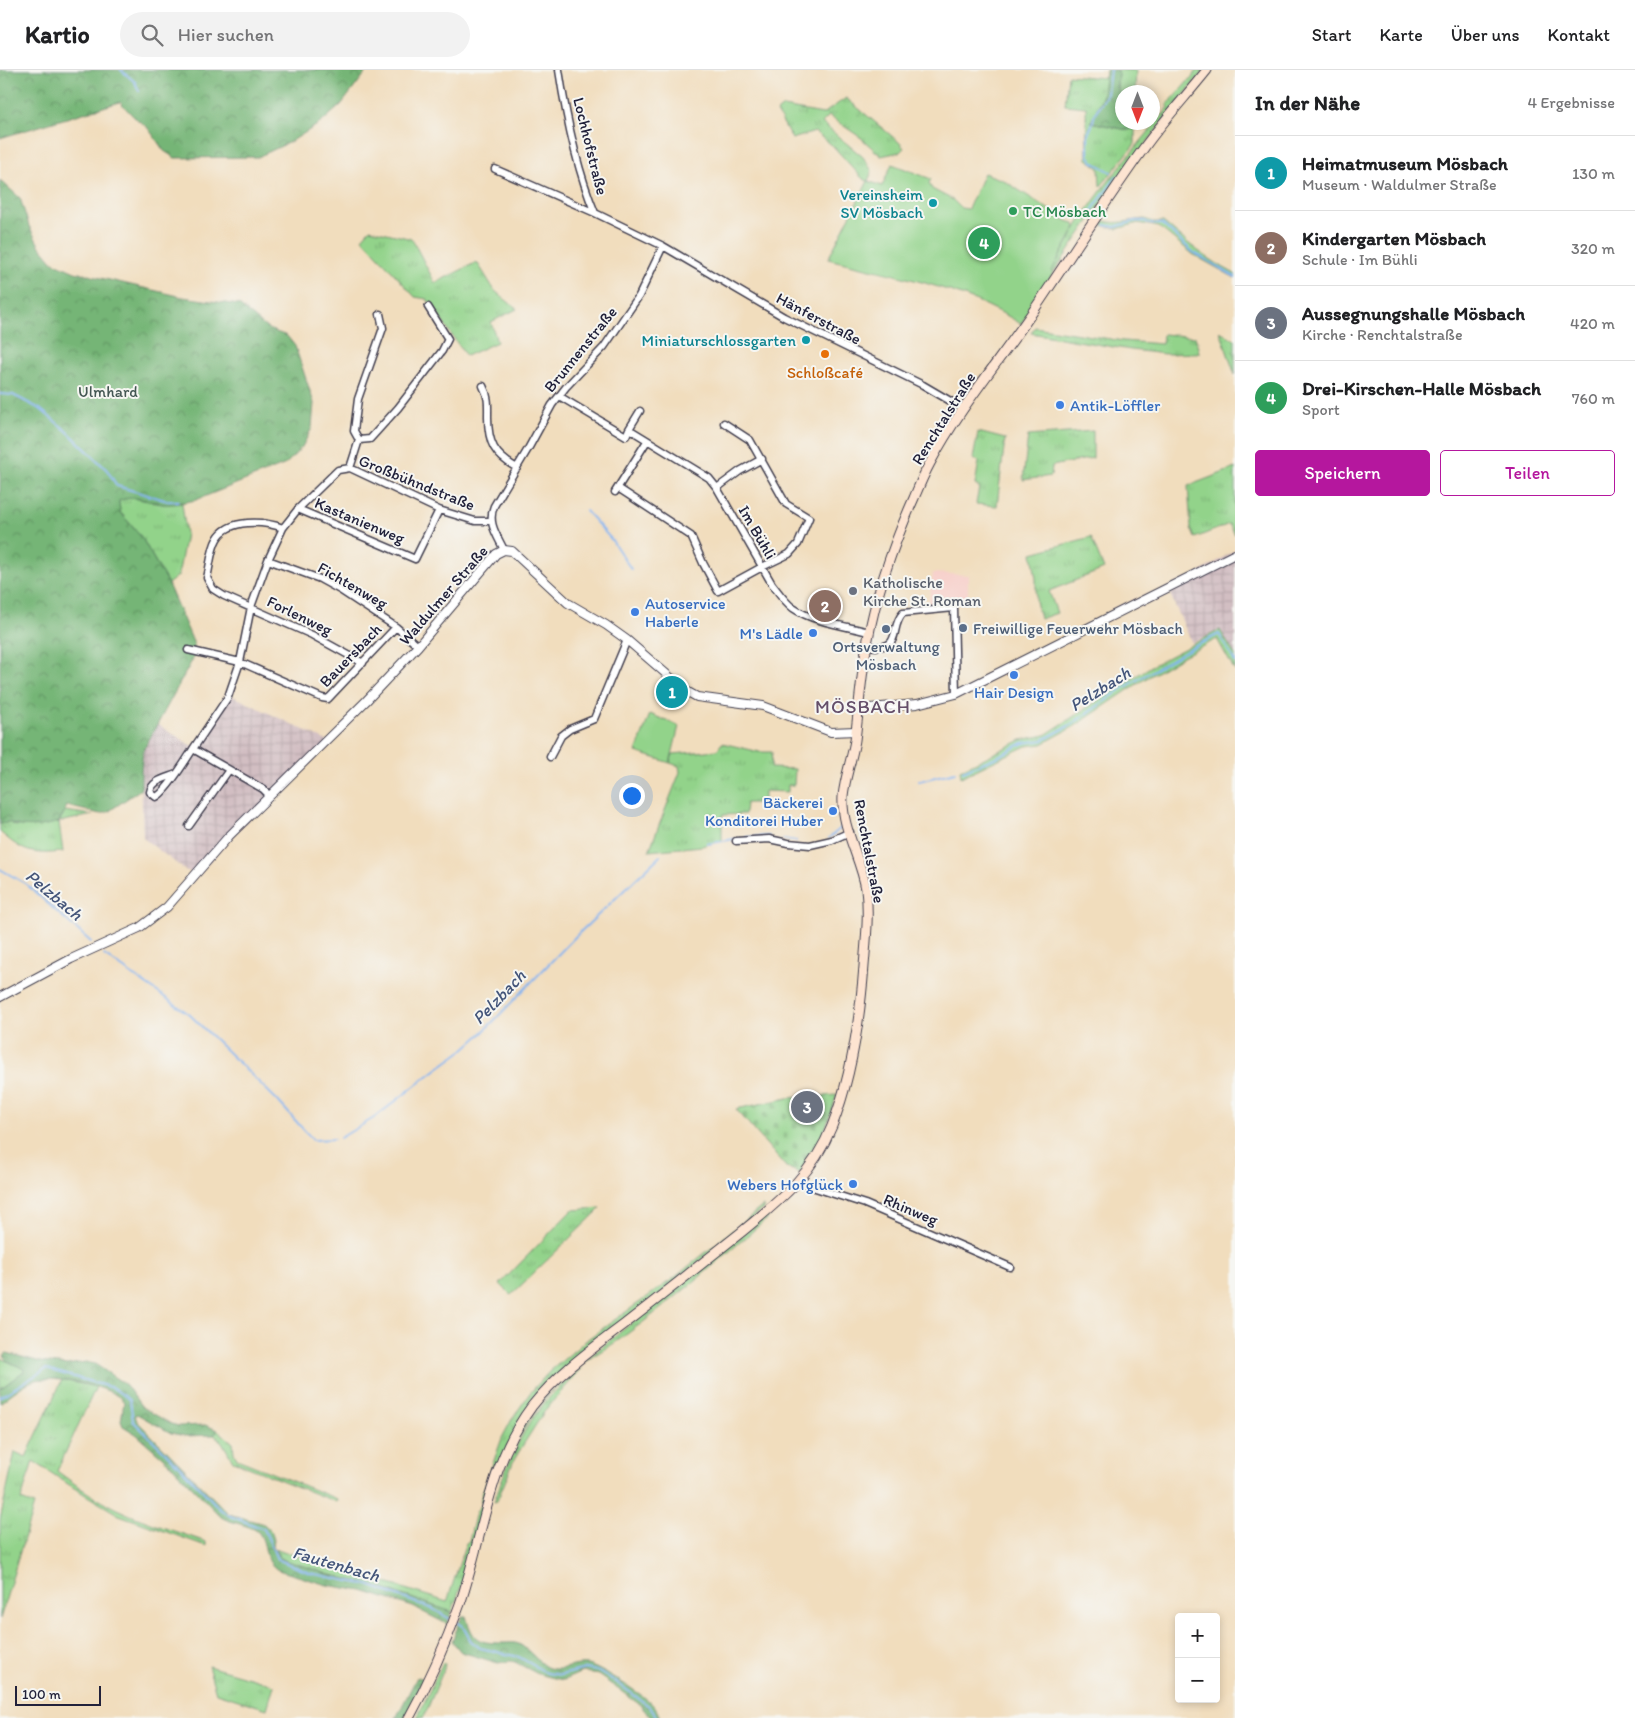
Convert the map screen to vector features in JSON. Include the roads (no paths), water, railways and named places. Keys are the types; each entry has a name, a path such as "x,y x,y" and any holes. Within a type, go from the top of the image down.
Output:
{"main road":[{"name":"Renchtalstraße","path":"410,1718 433,1670 455,1615 475,1552 495,1477 505,1452 528,1412 543,1392 560,1375 781,1199 800,1180 824,1143 846,1080 862,986 867,933 866,888 843,806 843,795 856,732 867,646 876,601 888,562 930,463 964,409 1017,336 1100,211 1150,140 1207,70"}],"street":[{"name":"Lochhofstraße","path":"559,70 565,108 584,184 595,213 664,246"},
{"path":"495,169 595,213"},
{"name":"Brunnenstraße","path":"491,521 490,514 494,506 552,405 604,347 639,296 664,246"},
{"name":"Hänferstraße","path":"664,246 784,317 923,385 964,409"},
{"path":"359,440 370,439 398,408 442,351 448,339 428,307"},
{"path":"350,468 359,440 354,430 358,399 383,328 380,314"},
{"path":"483,386 489,402 488,427 491,444 499,456 517,468"},
{"name":"Im Bühli","path":"559,396 626,436 629,429 647,442 709,478 717,488 781,597 798,611 816,618 870,632"},
{"path":"629,429 640,411"},
{"path":"647,442 617,490 691,536 718,591 795,550 809,518 786,504 750,440 724,424"},
{"path":"717,488 740,471 762,459"},
{"name":"Großbühndstraße","path":"176,774 228,697 240,662 252,608 268,560 283,528 298,509 338,470 350,468 439,510 475,521 491,521"},
{"name":"Kastanienweg","path":"298,509 415,559 439,510"},
{"path":"491,521 504,550"},
{"name":"Forlenweg","path":"283,528 264,523 248,523 222,533 216,540 207,578 213,589 224,596 312,635 363,663"},
{"name":"Waldulmer Straße","path":"0,997 71,959 148,922 167,907 218,847 366,701 418,646 496,554 504,550 512,551 568,603 606,625 627,640 686,691 698,697 763,706 831,732 856,732"},
{"path":"858,710 916,704 956,694 1235,554"},
{"name":"Fichtenweg","path":"268,560 320,579 340,590 396,627 418,646"},
{"path":"867,646 884,647 889,643 895,637 898,618 902,614 954,608 956,694"},
{"name":"Bauersbach","path":"240,662 328,699 396,627"},
{"path":"550,757 561,736 570,729 594,719 627,640"},
{"path":"188,650 240,662"},
{"path":"193,748 263,789 270,796"},
{"path":"189,826 230,770"},
{"path":"736,841 769,839 810,845 832,840 850,832"},
{"name":"Rhinweg","path":"800,1180 806,1185 865,1204 1010,1267"}],"waterway":[{"path":"121,70 135,82 139,91"},
{"path":"1110,70 1107,94 1095,113 1088,134 1088,155 1093,162 1111,172"},
{"path":"1090,213 1117,176"},
{"path":"1105,225 1115,227 1135,221 1162,224 1193,252 1235,277"},
{"path":"0,394 13,395 40,409 67,431 107,470 117,486 168,501 178,501"},
{"path":"586,511 611,539 631,569"},
{"name":"Pelzbach","path":"963,771 999,756 1023,743 1043,740 1072,724 1122,689 1184,652 1219,634 1235,662"},
{"name":"Pelzbach","path":"919,781 955,772"},
{"path":"829,838 841,828 841,825"},
{"path":"746,837 769,836"},
{"path":"707,844 734,839"},
{"path":"783,839 796,841"},
{"name":"Pelzbach","path":"340,1138 374,1118 463,1050 481,1034 576,936 660,856"},
{"name":"Pelzbach","path":"0,869 26,884 91,942"},
{"name":"Pelzbach","path":"104,955 189,1014 276,1099 313,1140 334,1139"},
{"name":"Fautenbach","path":"0,1397 46,1369 113,1388 130,1400 133,1421 221,1510 230,1516 264,1529 277,1559 310,1573 368,1585 433,1609 450,1619"},
{"name":"Fautenbach","path":"457,1622 462,1625 471,1641 480,1648 519,1657 547,1673 561,1675 585,1669 597,1671 619,1684 650,1707 657,1718"}],"place":[{"name":"Vereinsheim SV Mösbach","path":"933,203"},
{"name":"TC Mösbach","path":"1013,211"},
{"name":"Drei-Kirschen-Halle Mösbach","path":"984,243"},
{"name":"Miniaturschlossgarten","path":"806,340"},
{"name":"Schloßcafé","path":"825,354"},
{"name":"Antik-Löffler","path":"1060,405"},
{"name":"Katholische Kirche St. Roman","path":"853,591"},
{"name":"Kindergarten Mösbach","path":"825,606"},
{"name":"Autoservice Haberle","path":"635,612"},
{"name":"Freiwillige Feuerwehr Mösbach","path":"963,628"},
{"name":"Ortsverwaltung Mösbach","path":"886,629"},
{"name":"M's Lädle","path":"813,633"},
{"name":"Hair Design","path":"1014,675"},
{"name":"Heimatmuseum Mösbach","path":"672,692"},
{"name":"Bäckerei Konditorei Huber","path":"833,811"},
{"name":"Aussegnungshalle Mösbach","path":"807,1107"},
{"name":"Webers Hofglück","path":"853,1184"}],"district":[{"name":"MÖSBACH","path":"863,706"}],"park label":[{"name":"Ulmhard","path":"108,391"}]}
